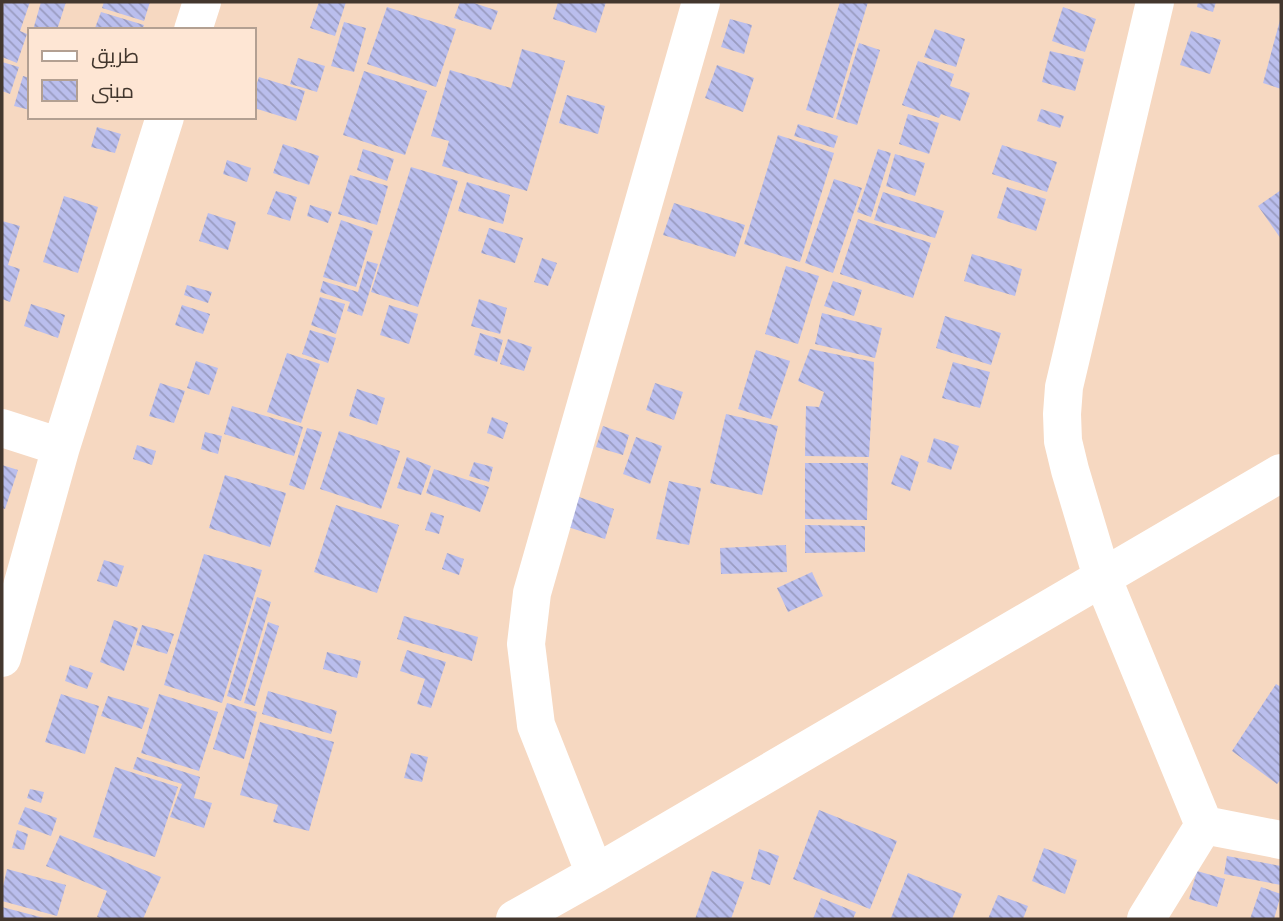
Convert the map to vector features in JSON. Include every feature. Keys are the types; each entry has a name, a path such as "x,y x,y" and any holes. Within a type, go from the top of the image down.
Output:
{"street":[{"path":"194,28 202,2"},
{"path":"595,874 536,724 526,644 531,593 701,2"},
{"path":"1155,2 1064,387 1063,441 1102,577 1204,825"},
{"path":"2,658 61,447 164,119"},
{"path":"2,428 61,447"},
{"path":"515,919 1281,473"},
{"path":"1204,825 1281,840"},
{"path":"1146,919 1204,825"}],"building":[{"path":"4,2 30,2 20,31 27,34 17,63 2,57"},
{"path":"41,2 66,2 58,28 34,28"},
{"path":"104,2 150,2 144,21 102,8"},
{"path":"319,2 346,2 335,36 310,28"},
{"path":"460,2 471,2 498,11 491,30 454,18"},
{"path":"558,2 606,2 596,33 553,19"},
{"path":"840,2 868,2 833,118 806,110"},
{"path":"1198,2 1216,2 1213,12 1197,7"},
{"path":"387,7 456,29 436,87 367,64"},
{"path":"1063,7 1096,19 1085,52 1052,41"},
{"path":"101,12 144,25 143,28 95,28"},
{"path":"730,19 752,25 744,54 721,47"},
{"path":"1281,20 1281,89 1263,83"},
{"path":"344,22 366,28 354,72 331,66"},
{"path":"935,29 965,39 956,67 924,57"},
{"path":"1191,31 1221,40 1210,74 1180,65"},
{"path":"859,43 880,50 857,125 836,119"},
{"path":"522,49 565,61 527,191 442,166 449,141 431,136 450,70 511,88"},
{"path":"1050,51 1084,59 1075,91 1042,82"},
{"path":"298,58 325,66 317,92 290,84"},
{"path":"918,61 954,74 950,86 970,93 960,121 941,114 939,118 902,105"},
{"path":"2,62 19,67 10,94 2,91"},
{"path":"717,65 754,78 743,112 705,98"},
{"path":"364,71 427,91 405,155 343,135"},
{"path":"23,76 28,77 28,110 14,106"},
{"path":"259,77 305,91 296,121 256,109 256,86"},
{"path":"567,95 605,106 598,134 559,123"},
{"path":"1041,109 1064,116 1060,128 1037,121"},
{"path":"908,114 939,123 929,154 899,144"},
{"path":"798,124 838,136 834,148 794,136"},
{"path":"97,127 121,134 115,153 91,147"},
{"path":"778,135 834,153 800,262 744,244"},
{"path":"283,144 319,156 309,185 273,173"},
{"path":"1002,145 1057,162 1047,192 992,174"},
{"path":"363,149 394,159 387,181 357,170"},
{"path":"878,149 891,153 871,217 857,212"},
{"path":"895,154 925,163 915,196 886,186"},
{"path":"227,160 251,168 247,182 223,174"},
{"path":"411,167 458,181 418,307 371,292"},
{"path":"350,175 388,186 377,225 338,214"},
{"path":"834,179 862,188 833,273 805,263"},
{"path":"467,182 510,195 503,224 458,211"},
{"path":"1007,187 1046,199 1036,231 997,218"},
{"path":"1281,190 1281,239 1258,206"},
{"path":"276,191 297,197 290,221 267,214"},
{"path":"883,192 944,211 935,238 874,220"},
{"path":"64,196 98,207 78,273 43,262"},
{"path":"674,203 745,225 735,257 663,235"},
{"path":"310,205 332,212 328,223 307,216"},
{"path":"208,213 236,222 228,250 199,241"},
{"path":"858,219 931,243 913,298 840,274"},
{"path":"341,220 373,231 356,287 323,277"},
{"path":"2,221 20,226 8,265 20,269 10,302 2,299"},
{"path":"489,228 523,238 515,263 481,253"},
{"path":"972,254 1022,269 1015,296 964,281"},
{"path":"542,258 557,263 548,286 534,282"},
{"path":"367,261 378,264 362,316 347,311 350,302 320,292 323,281 358,292"},
{"path":"786,266 819,276 798,344 765,334"},
{"path":"833,281 862,290 854,316 824,306"},
{"path":"187,285 212,292 208,303 184,295"},
{"path":"320,297 345,304 336,334 311,325"},
{"path":"479,299 507,308 500,334 471,326"},
{"path":"31,304 65,315 58,338 24,326"},
{"path":"182,305 210,314 203,334 175,325"},
{"path":"389,305 418,314 409,344 380,335"},
{"path":"822,313 882,328 875,358 815,344"},
{"path":"945,316 1001,333 991,365 936,348"},
{"path":"310,330 336,338 328,363 302,354"},
{"path":"480,333 503,340 497,362 474,355"},
{"path":"508,339 532,347 524,371 500,364"},
{"path":"810,349 874,362 869,457 805,456 806,406 819,407 824,392 798,381"},
{"path":"756,350 790,361 771,419 738,409"},
{"path":"287,353 320,364 301,423 267,412"},
{"path":"196,361 218,368 209,395 187,388"},
{"path":"953,362 990,372 980,408 942,398"},
{"path":"160,383 185,391 174,423 149,416"},
{"path":"655,383 683,392 674,420 646,410"},
{"path":"357,389 385,398 377,425 349,416"},
{"path":"232,406 303,427 294,456 224,434"},
{"path":"726,414 778,426 762,495 710,483"},
{"path":"492,417 508,423 503,439 487,433"},
{"path":"603,426 629,435 623,455 596,447"},
{"path":"307,428 322,432 304,490 289,485"},
{"path":"339,431 400,451 381,509 320,489"},
{"path":"205,432 222,436 218,454 201,449"},
{"path":"636,437 662,446 650,484 623,474"},
{"path":"934,438 959,446 951,470 927,462"},
{"path":"137,445 156,451 152,465 133,459"},
{"path":"901,455 919,462 910,491 891,484"},
{"path":"407,457 431,466 421,495 397,488"},
{"path":"474,462 493,467 489,482 469,476"},
{"path":"805,463 868,463 867,520 805,519"},
{"path":"2,465 18,470 5,509 2,508"},
{"path":"434,469 489,487 480,512 426,493"},
{"path":"225,475 286,493 270,547 209,528"},
{"path":"669,481 701,488 689,545 656,539"},
{"path":"579,497 614,509 605,539 568,527"},
{"path":"336,505 399,525 377,593 314,572"},
{"path":"431,512 444,516 439,534 425,530"},
{"path":"805,525 865,526 865,552 805,553"},
{"path":"786,545 787,572 721,574 720,548"},
{"path":"447,553 464,559 459,575 442,569"},
{"path":"204,554 262,570 222,703 164,685"},
{"path":"104,560 124,566 117,587 97,581"},
{"path":"812,572 823,596 788,612 777,588"},
{"path":"257,597 271,602 241,701 227,696"},
{"path":"404,616 478,637 472,661 397,639"},
{"path":"114,620 138,628 124,671 100,662"},
{"path":"268,622 279,626 255,706 244,703"},
{"path":"142,625 174,634 167,654 136,645"},
{"path":"407,650 446,662 431,708 417,704 425,679 400,671"},
{"path":"327,652 361,661 357,678 323,669"},
{"path":"70,665 93,673 87,689 65,681"},
{"path":"1276,684 1281,687 1281,779 1277,784 1232,751"},
{"path":"268,691 337,711 331,734 262,714"},
{"path":"61,694 99,706 85,754 45,742"},
{"path":"159,694 218,712 199,771 141,753"},
{"path":"108,696 149,708 142,729 101,716"},
{"path":"227,703 257,712 244,759 213,749"},
{"path":"260,722 334,742 309,831 273,822 278,805 240,795"},
{"path":"411,753 428,757 422,782 404,778"},
{"path":"137,757 200,777 194,798 212,803 204,828 170,817 182,784 133,769"},
{"path":"115,767 178,787 155,857 93,837"},
{"path":"30,789 44,792 41,803 27,798"},
{"path":"25,807 57,818 51,836 18,824"},
{"path":"819,810 897,841 870,909 793,879"},
{"path":"17,830 28,834 24,850 12,848"},
{"path":"60,835 161,877 143,919 97,917 107,891 46,866"},
{"path":"1044,848 1077,860 1065,894 1032,881"},
{"path":"759,849 779,856 770,885 751,879"},
{"path":"1227,856 1281,866 1281,885 1224,874"},
{"path":"7,869 66,885 57,916 2,901"},
{"path":"712,871 744,882 731,919 695,919"},
{"path":"1197,871 1225,879 1217,907 1189,899"},
{"path":"908,873 962,894 952,919 891,918"},
{"path":"1261,887 1281,894 1274,919 1250,919"},
{"path":"998,895 1028,906 1023,919 988,919"},
{"path":"821,898 856,912 853,919 813,919"},
{"path":"2,907 44,918 44,919 2,919"}]}
